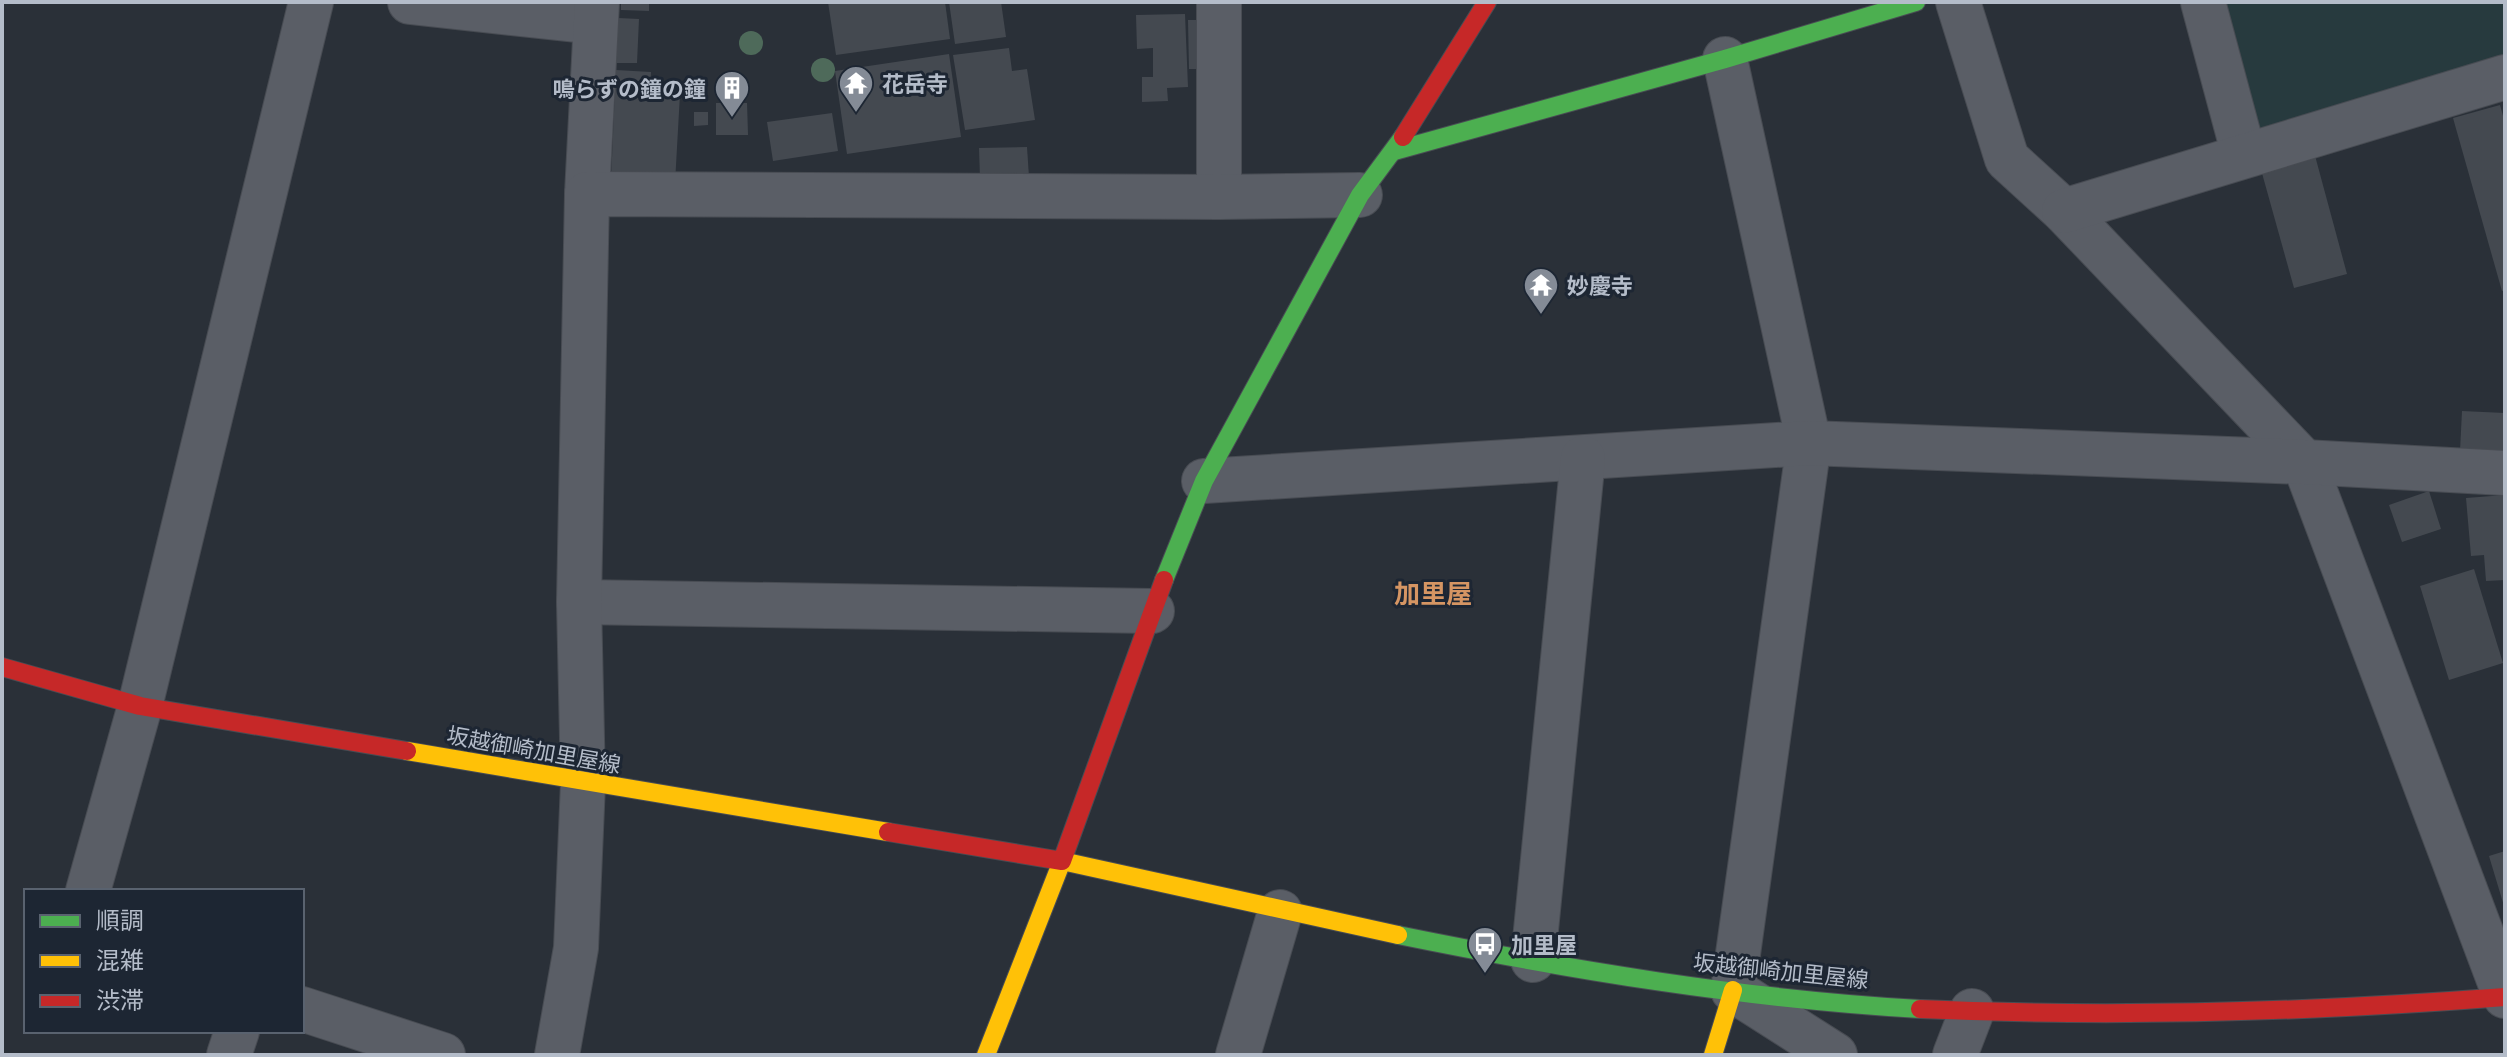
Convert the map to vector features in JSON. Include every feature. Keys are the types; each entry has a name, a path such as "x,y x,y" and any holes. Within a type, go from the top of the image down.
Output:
{"street":[{"path":"89,889 140,706 311,2"},
{"path":"410,2 596,12 587,194 579,602 583,783 576,948 557,1055"},
{"path":"1219,2 1219,197"},
{"path":"986,1055 1062,861 1152,611 1204,481 1360,195 1394,151 1487,2"},
{"path":"1394,151 1916,2"},
{"path":"1958,2 2007,159 2064,211 2304,462 2505,997"},
{"path":"2203,2 2244,155"},
{"path":"1713,1055 1733,990 1809,443 1725,59"},
{"path":"2064,211 2505,77"},
{"path":"587,194 1360,195"},
{"path":"1204,481 1809,443 2505,473"},
{"path":"1533,960 1583,458"},
{"path":"579,602 1152,611"},
{"name":"坂越御崎加里屋線","path":"2,667 140,706 583,783 1062,861 1280,912 1533,960 1733,990 1832,1002 1972,1011 2216,1014 2505,997"},
{"path":"1238,1055 1280,912"},
{"path":"1733,990 1835,1055"},
{"path":"304,1010 443,1055"},
{"path":"1955,1055 1972,1011"},
{"path":"229,1055 236,1033"}],"green space":[{"path":"2212,2 2505,2 2505,64 2267,136 2248,129"}],"building":[{"path":"621,2 649,2 649,11 621,10"},
{"path":"828,2 945,2 950,39 836,55"},
{"path":"949,2 1001,2 1006,37 955,44"},
{"path":"1185,14 1188,87 1167,88 1168,101 1142,102 1142,77 1153,77 1153,48 1137,49 1136,15"},
{"path":"618,18 639,19 637,63 616,63"},
{"path":"1188,20 1200,20 1202,69 1189,69"},
{"path":"1009,48 1012,71 1027,69 1035,120 965,130 953,55"},
{"path":"949,54 961,137 847,154 835,71"},
{"path":"616,70 651,72 650,93 680,94 675,183 611,179"},
{"name":"鳴らずの鐘の鐘","path":"716,103 747,103 748,135 716,135"},
{"path":"2500,105 2505,123 2505,290 2502,291 2453,118"},
{"path":"694,112 708,112 708,125 694,126"},
{"path":"832,113 838,151 773,161 767,122"},
{"path":"1027,147 1029,177 980,178 979,148"},
{"path":"2314,152 2347,274 2294,288 2260,166"},
{"path":"2462,411 2505,413 2505,453 2460,451"},
{"path":"2429,491 2441,529 2402,542 2389,505"},
{"path":"2505,495 2505,580 2486,581 2484,555 2471,556 2466,498"},
{"path":"2474,569 2503,663 2449,680 2420,586"},
{"path":"2505,851 2505,906 2504,906 2489,856"}],"traffic: fast":[{"path":"1394,151 1916,2"},
{"path":"1164,580 1204,481 1360,195 1403,137"},
{"path":"1398,935 1658,981 1789,998 1920,1009"}],"traffic: slow":[{"path":"407,751 888,832"},
{"path":"986,1055 1062,861 1398,935"},
{"path":"1713,1055 1733,990"}],"traffic: jam":[{"path":"1403,137 1487,2"},
{"path":"888,832 1062,861 1164,580"},
{"path":"2,667 140,706 407,751"},
{"path":"1920,1009 2067,1013 2213,1012 2505,997"}],"place":[{"name":"花岳寺","path":"856,114"},
{"name":"鳴らずの鐘の鐘","path":"732,119"},
{"name":"妙慶寺","path":"1541,316"},
{"name":"加里屋","path":"1485,975"}],"district":[{"name":"加里屋","path":"1433,593"}]}
